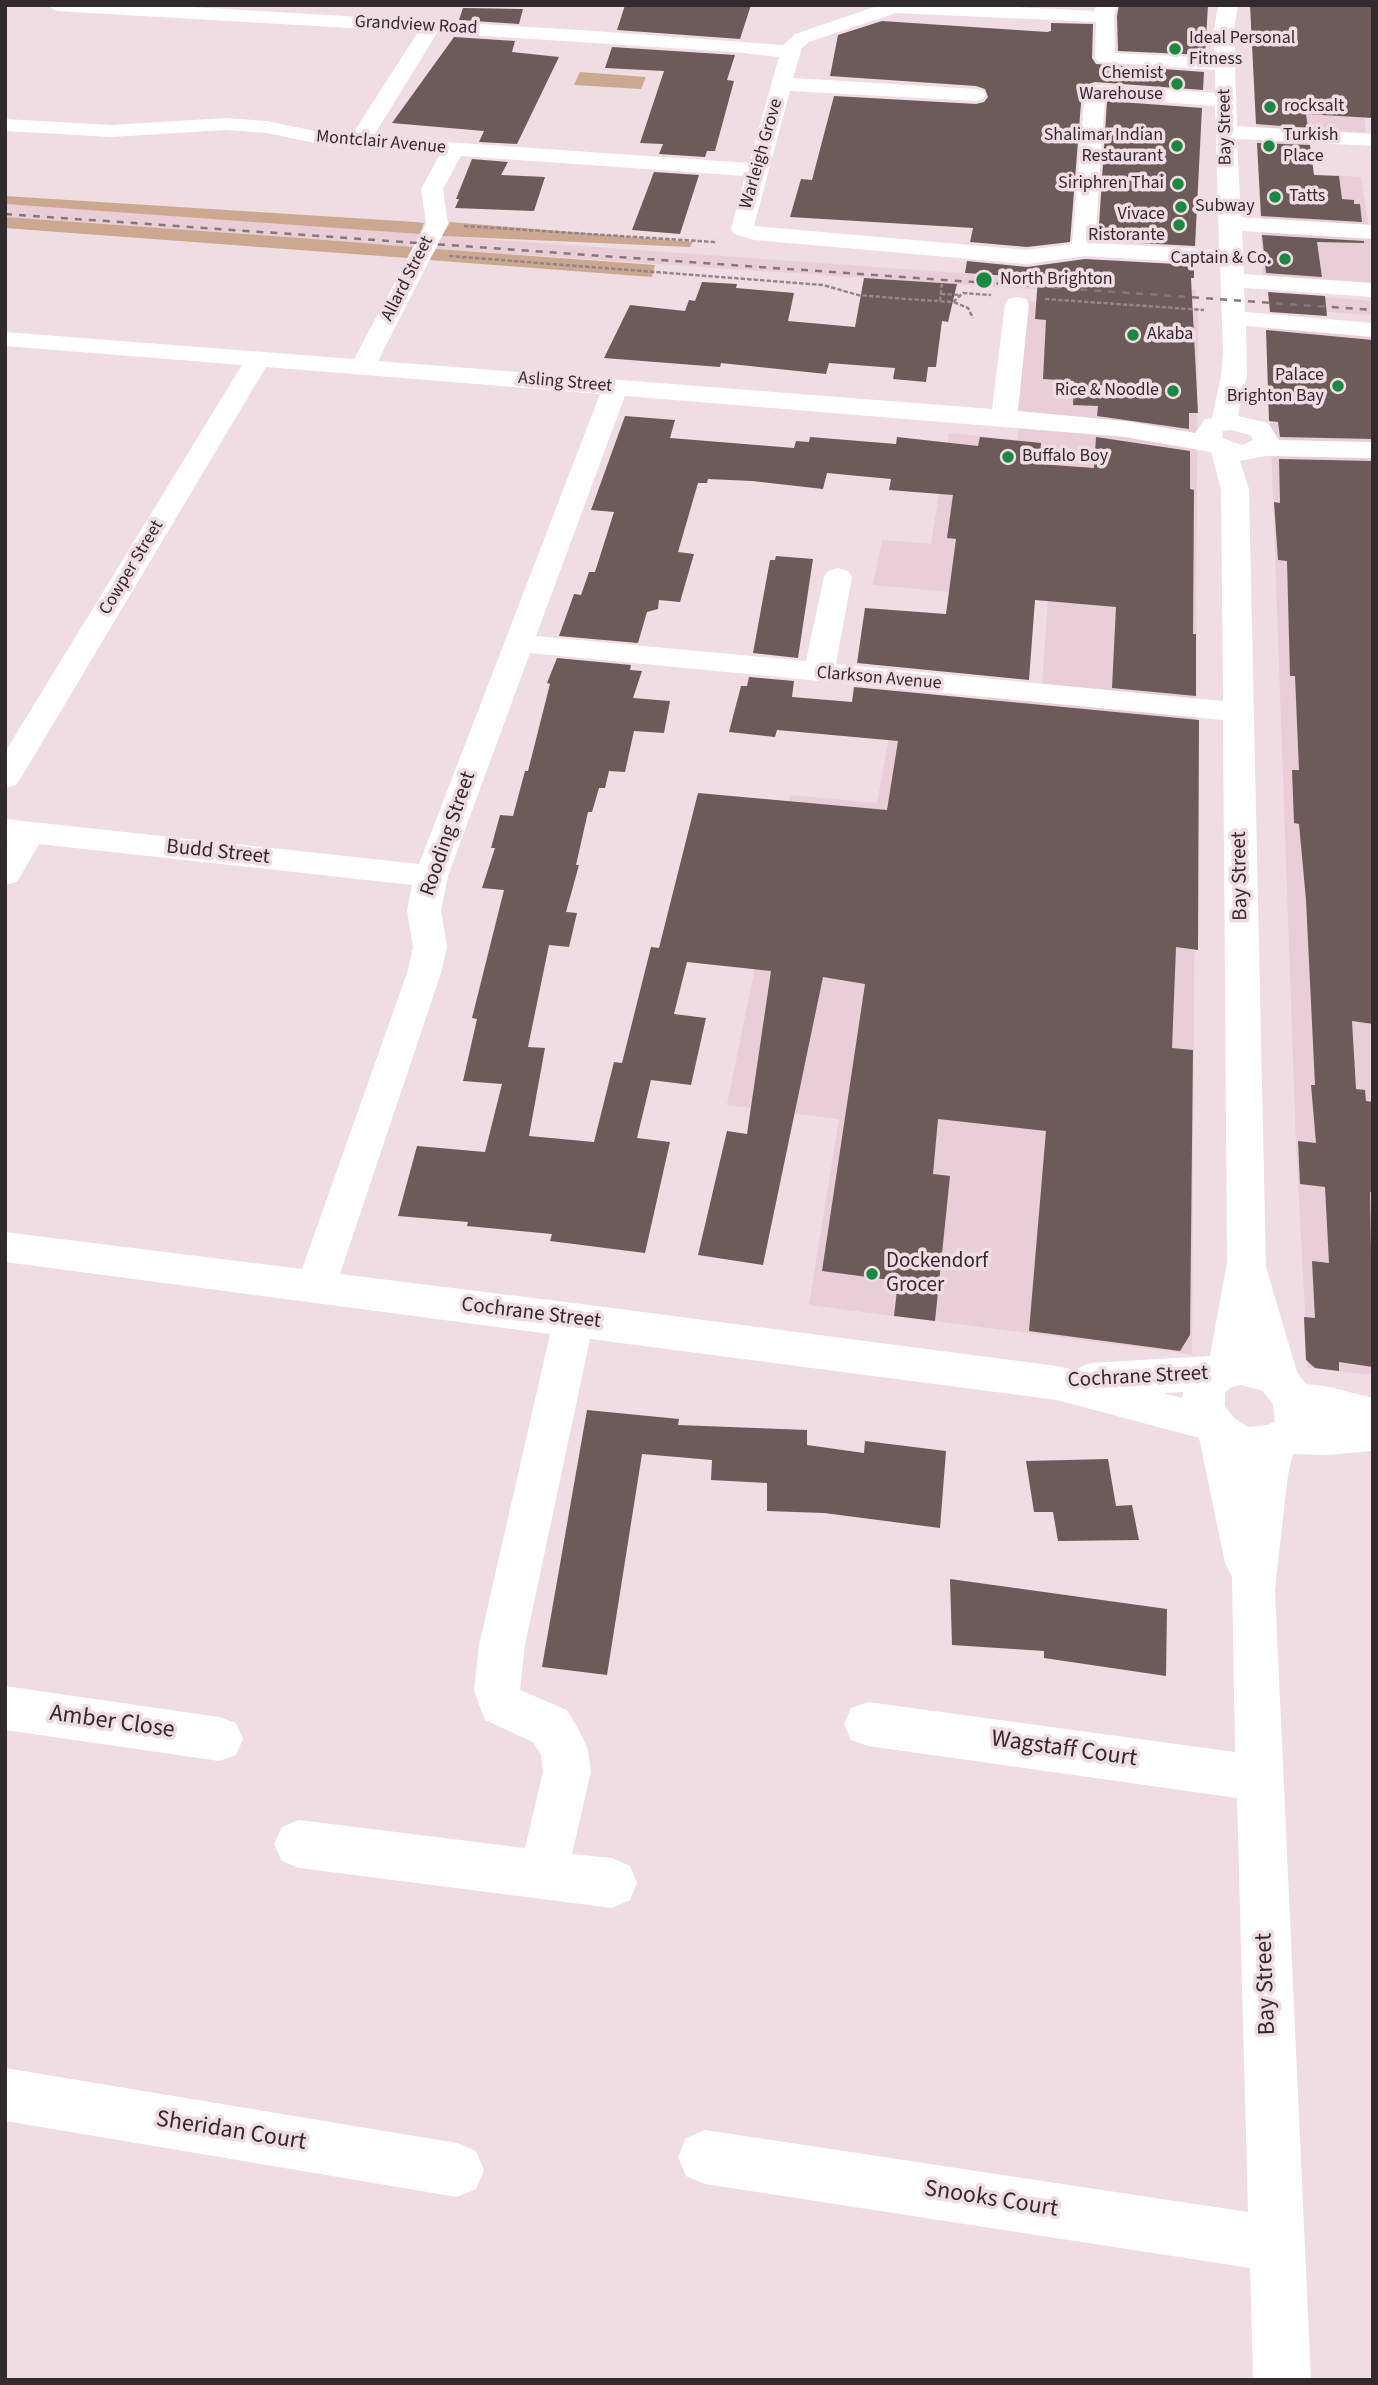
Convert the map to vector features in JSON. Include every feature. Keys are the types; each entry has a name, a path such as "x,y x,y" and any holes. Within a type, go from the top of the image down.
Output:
{"street":[{"name":"Grandview Road","path":"56,5 294,12 430,27 792,49"},
{"name":"Bay Street","path":"1224,1372 1247,1262 1236,438 1224,30 1227,5"},
{"path":"792,49 807,36 894,7 1105,10 1105,58 1225,65"},
{"path":"563,35 572,17"},
{"path":"358,143 430,27"},
{"name":"Warleigh Grove","path":"792,49 741,227 744,231 1027,257 1085,249 1373,290"},
{"path":"781,84 976,95"},
{"path":"1085,249 1083,240 1095,91 1226,100"},
{"name":"Montclair Avenue","path":"5,125 111,131 226,124 267,127 358,143 757,170"},
{"path":"1226,132 1373,140"},
{"name":"Allard Street","path":"362,367 437,224 432,189 453,150"},
{"path":"1229,223 1373,232"},
{"path":"1004,418 1010,300"},
{"path":"1233,315 1373,330"},
{"name":"Asling Street","path":"5,339 1373,450"},
{"name":"Cowper Street","path":"5,778 258,359"},
{"name":"Rooding Street","path":"316,1286 425,970 430,947 424,910 431,876 615,387"},
{"path":"818,673 838,577"},
{"name":"Clarkson Avenue","path":"519,643 1239,712"},
{"path":"5,874 17,831"},
{"name":"Budd Street","path":"17,831 431,876"},
{"name":"Cochrane Street","path":"5,1247 1057,1382 1216,1428"},
{"name":"Bay Street","path":"1247,1262 1284,1414 1266,1475 1253,1589 1282,2380"},
{"path":"542,1874 560,1810 567,1772 564,1750 550,1726 502,1705 497,1691 502,1645 574,1319"},
{"path":"1373,1416 1325,1403 1284,1414 1246,1445 1216,1428 1203,1402 1205,1390 1224,1372 1254,1369 1284,1414 1327,1437 1373,1433"},
{"name":"Cochrane Street","path":"1057,1382 1224,1372"},
{"name":"Bay Street","path":"1216,1428 1253,1589"},
{"name":"Amber Close","path":"5,1708 219,1739"},
{"name":"Wagstaff Court","path":"868,1724 1260,1778"},
{"path":"299,1844 612,1883"},
{"name":"Sheridan Court","path":"5,2094 457,2170"},
{"name":"Snooks Court","path":"705,2157 1277,2244"}],"path":[{"path":"437,224 714,242 718,229 744,231"},
{"path":"419,257 823,285 858,295 963,304 973,318"},
{"path":"940,301 942,282"},
{"path":"941,294 1010,300"},
{"path":"953,302 961,295"},
{"path":"1044,299 1233,315"}],"shaded area":[{"path":"1252,38 1358,74 1366,132 1308,130 1313,174 1361,177 1370,235 1373,236 1373,284 1263,277"},
{"path":"580,72 646,77 641,89 574,85"},
{"path":"5,196 424,223 420,234 5,204"},
{"path":"5,204 420,234 413,247 5,217"},
{"path":"5,217 413,247 407,258 5,228"},
{"path":"450,222 693,242 690,247 442,236"},
{"path":"442,236 1196,290 1195,300 436,249"},
{"path":"436,249 655,265 652,277 429,260"},
{"path":"1271,293 1373,301 1373,315 1272,308"},
{"path":"1025,301 1198,310 1192,1354 809,1305 839,1119 727,1105 790,795 877,803 898,690 987,700 992,681 1042,685 1048,601 873,585 882,540 931,544 949,433 1018,440 1017,400"},
{"path":"1267,328 1373,337 1373,1375 1308,1368 1296,1142"}],"building":[{"path":"625,5 751,5 740,39 617,30"},
{"path":"1119,5 1208,5 1205,55 1118,51"},
{"path":"1250,5 1373,5 1373,118 1306,114 1308,128 1256,124"},
{"path":"463,8 523,9 519,24 459,20"},
{"path":"882,21 1047,32 1051,31 1051,23 1093,24 1092,58 1096,64 1204,72 1203,90 1095,82 1086,85 1082,91 1070,242 1027,247 970,242 973,228 790,217 801,179 812,180 834,96 976,104 984,102 988,97 985,89 976,86 830,76 838,35"},
{"path":"454,37 515,41 512,52 559,57 517,144 479,142 484,131 392,123"},
{"path":"612,47 735,55 727,80 734,81 715,151 707,151 705,157 659,154 663,144 640,143 664,71 605,68"},
{"path":"1107,101 1202,108 1195,246 1098,241"},
{"path":"1257,143 1310,145 1314,175 1339,176 1342,199 1354,200 1354,204 1360,204 1362,222 1261,216"},
{"path":"472,159 508,162 501,175 545,177 534,211 455,208"},
{"path":"654,172 699,175 680,234 632,230"},
{"path":"1262,235 1364,243 1317,242 1322,277 1266,273"},
{"path":"1085,259 1194,265 1194,278 1191,278 1198,413 1189,413 1189,429 1097,416 1098,406 1073,405 1074,381 1043,379 1046,320 1035,319 1038,278 965,273 967,261 1027,267"},
{"path":"864,278 957,284 948,322 942,321 936,367 928,367 926,382 893,379 895,368 829,363 826,374 721,363 720,367 604,358 630,305 685,311 689,300 695,301 702,282 737,284 736,288 794,293 788,321 855,327"},
{"path":"1268,292 1325,296 1327,316 1270,312"},
{"path":"1266,330 1373,340 1373,439 1280,437 1278,422 1269,421"},
{"path":"625,416 675,420 670,438 794,448 796,441 809,442 810,437 896,444 897,437 978,446 980,437 1041,443 1039,464 1094,468 1096,437 1190,451 1190,489 1194,490 1193,634 1196,634 1196,696 1112,688 1116,607 1035,600 1029,680 857,663 865,608 946,614 956,539 947,538 953,495 889,490 891,479 827,473 823,489 752,481 708,479 707,483 698,483 678,552 694,554 680,602 659,600 658,609 647,612 638,643 559,636 574,594 581,595 589,572 595,572 614,512 591,510"},
{"path":"1279,459 1373,461 1373,1024 1352,1021 1356,1089 1365,1090 1366,1101 1373,1102 1373,1193 1370,1192 1373,1367 1339,1362 1339,1371 1315,1368 1306,1360 1304,1317 1315,1318 1312,1261 1329,1263 1325,1187 1300,1184 1298,1141 1316,1143 1311,1085 1315,1085 1306,900 1299,824 1294,823 1292,770 1299,770 1295,676 1290,676 1287,561 1278,560 1274,502 1280,503"},
{"path":"776,556 813,559 798,658 753,653 770,560 775,560"},
{"path":"557,658 631,665 630,670 642,671 633,698 670,701 664,733 634,731 625,772 609,771 605,788 599,788 592,812 588,812 576,865 579,865 566,912 577,913 569,947 549,945 528,1047 545,1048 529,1136 594,1142 614,1062 622,1063 651,947 659,948 698,793 887,810 898,741 777,730 775,737 729,732 741,686 747,686 749,677 794,681 792,697 852,702 854,687 1199,720 1198,950 1176,947 1172,1048 1193,1050 1190,1335 1180,1351 1029,1331 1046,1131 938,1119 933,1174 950,1176 935,1321 894,1316 898,1281 822,1271 865,984 823,977 763,1265 698,1255 727,1131 747,1134 771,971 687,962 674,1014 706,1018 691,1085 651,1080 637,1138 670,1142 645,1253 550,1241 552,1234 467,1226 468,1222 398,1216 417,1146 485,1152 502,1084 463,1081 477,1019 472,1018 504,890 482,888 495,848 491,848 500,815 513,816 525,771 528,771 550,684 547,683"},
{"path":"587,1410 679,1419 678,1425 807,1430 807,1445 864,1453 865,1441 946,1451 940,1528 824,1513 767,1511 767,1483 711,1480 712,1460 642,1454 607,1675 542,1667"},
{"path":"1108,1459 1116,1506 1132,1505 1139,1540 1058,1541 1053,1512 1034,1512 1026,1461"},
{"path":"950,1579 1167,1609 1166,1676 1044,1658 1044,1651 952,1645"}],"railway":[{"path":"5,214 1373,310"}],"place":[{"name":"Ideal Personal Fitness","path":"1175,49"},
{"name":"Chemist Warehouse","path":"1177,84"},
{"name":"rocksalt","path":"1270,107"},
{"name":"Shalimar Indian Restaurant","path":"1177,146"},
{"name":"Turkish Place","path":"1269,146"},
{"name":"Siriphren Thai","path":"1178,184"},
{"name":"Tatts","path":"1275,197"},
{"name":"Subway","path":"1181,207"},
{"name":"Vivace Ristorante","path":"1179,225"},
{"name":"Captain & Co.","path":"1285,259"},
{"name":"North Brighton","path":"984,280"},
{"name":"Akaba","path":"1133,335"},
{"name":"Palace Brighton Bay","path":"1338,386"},
{"name":"Rice & Noodle","path":"1173,391"},
{"name":"Buffalo Boy","path":"1008,457"},
{"name":"Dockendorf Grocer","path":"872,1274"}]}
